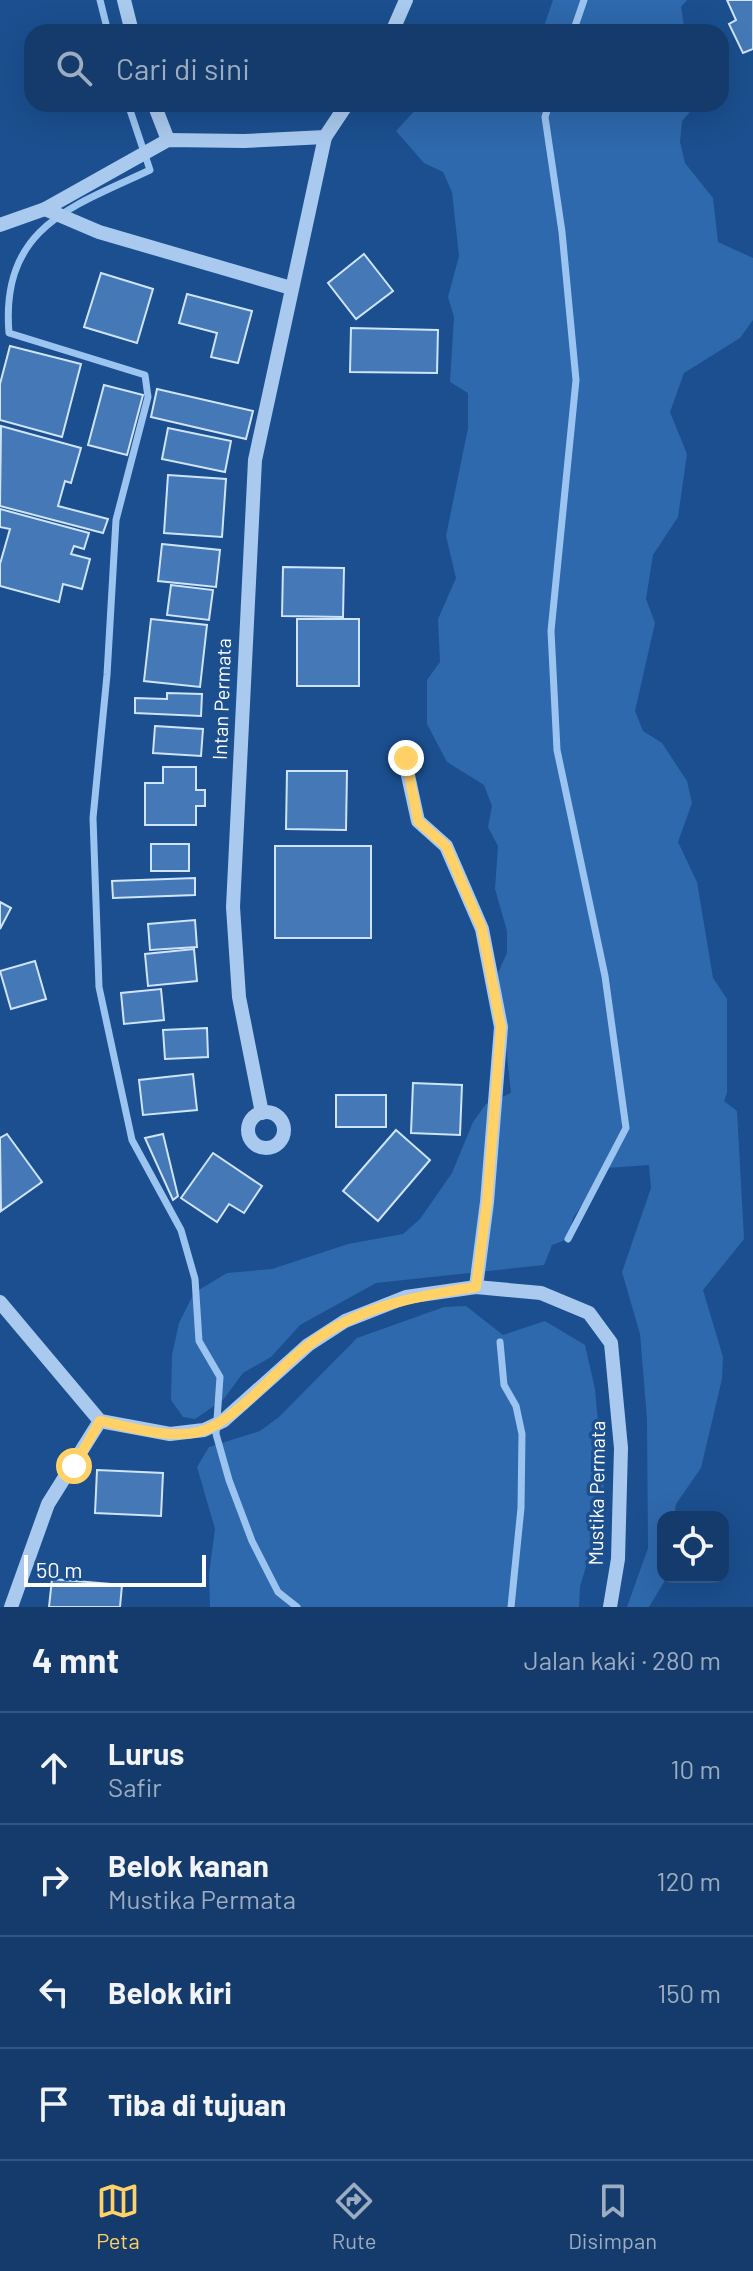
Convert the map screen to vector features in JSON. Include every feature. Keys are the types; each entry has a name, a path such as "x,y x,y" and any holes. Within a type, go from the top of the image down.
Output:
{"street":[{"path":"124,0 130,24"},
{"path":"396,24 406,0"},
{"path":"157,112 168,140"},
{"path":"0,225 45,209 168,140 244,141 325,137 342,112"},
{"name":"Intan Permata","path":"262,1113 239,997 233,907 255,460 325,137"},
{"path":"45,209 99,232 291,288"},
{"path":"404,757 418,821 446,846 482,929 501,1027 489,1188 476,1287"},
{"name":"Mustika Permata","path":"100,1421 170,1434 204,1430 223,1421 308,1345 345,1321 406,1297 476,1287 541,1293 589,1313 611,1343 621,1448 618,1559 610,1607"},
{"path":"0,1302 100,1421 48,1504 11,1607"}],"shaded area":[{"path":"553,0 687,0 681,7 684,24 545,24"},
{"path":"414,112 690,112 682,121 680,142 685,163 713,198 718,242 753,258 753,320 740,338 684,373 670,412 687,454 678,517 653,555 646,599 655,623 635,711 643,731 662,743 687,781 692,803 678,842 697,882 713,978 727,999 727,1093 724,1101 737,1111 744,1239 703,1290 723,1357 722,1379 701,1468 676,1504 675,1511 657,1511 657,1583 663,1583 649,1607 627,1607 648,1548 647,1419 640,1334 622,1272 651,1188 649,1165 607,1168 573,1218 568,1239 552,1245 544,1265 376,1283 300,1325 271,1357 243,1373 223,1400 195,1419 183,1417 171,1400 172,1355 179,1323 194,1293 227,1273 272,1269 348,1244 403,1234 420,1219 452,1173 473,1122 486,1104 511,1093 498,973 507,953 507,931 495,889 498,846 488,827 492,806 484,785 447,762 427,724 427,680 440,662 438,619 456,578 446,536 468,428 468,393 450,382 454,317 448,297 459,256 452,192 443,172 424,163 396,131"},
{"path":"466,1306 503,1335 545,1321 585,1345 595,1389 605,1501 580,1587 579,1607 210,1607 209,1574 215,1529 197,1467 209,1447 260,1431 279,1417 357,1338 444,1307"}],"building":[{"path":"727,0 753,0 753,49 743,53 729,24 736,20"},
{"path":"364,254 393,291 356,319 328,283"},
{"path":"101,273 153,289 137,343 84,327"},
{"path":"187,294 252,311 238,363 211,357 217,333 179,323"},
{"path":"351,328 438,330 437,373 350,372"},
{"path":"10,346 81,364 62,437 0,420 0,384"},
{"path":"104,385 143,395 127,455 88,445"},
{"path":"157,389 253,411 246,439 151,417"},
{"path":"1,426 81,448 71,483 65,481 58,506 108,519 103,533 0,506"},
{"path":"168,428 231,441 225,472 162,459"},
{"path":"168,475 226,479 222,537 164,533"},
{"path":"0,509 89,533 84,549 74,546 71,554 90,559 82,589 63,584 59,602 0,586 0,564 10,529 0,527"},
{"path":"162,544 220,550 216,587 158,581"},
{"path":"283,567 344,568 343,617 282,616"},
{"path":"171,585 213,590 209,620 167,615"},
{"path":"151,619 207,625 200,687 144,681"},
{"path":"297,619 359,619 359,686 297,686"},
{"path":"167,693 202,694 201,716 135,713 135,698 167,699"},
{"path":"155,726 203,729 201,756 153,753"},
{"path":"163,767 196,767 196,790 205,790 205,806 196,806 196,825 145,825 145,783 163,783"},
{"path":"287,771 347,771 346,830 286,829"},
{"path":"151,844 189,844 189,871 151,871"},
{"path":"275,846 371,846 371,938 275,938"},
{"path":"195,878 195,895 113,898 112,881"},
{"path":"0,902 11,908 0,929"},
{"path":"195,920 197,947 150,950 148,924"},
{"path":"194,949 197,981 148,986 145,954"},
{"path":"35,961 46,999 11,1009 0,971"},
{"path":"161,989 164,1020 124,1024 121,993"},
{"path":"207,1028 208,1057 165,1059 163,1030"},
{"path":"193,1074 197,1110 143,1115 139,1080"},
{"path":"413,1083 462,1085 460,1135 411,1133"},
{"path":"336,1095 386,1095 386,1127 336,1127"},
{"path":"396,1130 430,1160 378,1221 343,1191"},
{"path":"7,1134 42,1182 1,1211 0,1138"},
{"path":"163,1134 178,1196 173,1200 145,1138"},
{"path":"213,1153 262,1186 244,1213 229,1204 217,1222 181,1198"},
{"path":"97,1470 163,1473 161,1516 95,1513"},
{"path":"52,1579 122,1585 120,1607 49,1607"}],"waterway":[{"path":"100,0 106,24"},
{"path":"576,24 584,0"},
{"path":"131,112 150,170 70,209 48,225 30,244 17,267 9,297 9,333 145,375 148,397 116,520 107,675 93,818 99,987 132,1140 181,1230 195,1279 199,1341 220,1377 216,1434 229,1480 252,1541 278,1592 297,1607"},
{"path":"547,112 576,380 551,631 557,750 605,976 626,1128 568,1239"},
{"path":"500,1342 504,1385 516,1406 522,1434 521,1508 511,1607"}],"route":[{"path":"74,1466 100,1421 170,1434 204,1430 223,1421 308,1345 345,1321 406,1297 476,1287 495,1120 501,1027 482,929 446,846 418,821 406,758"}]}
